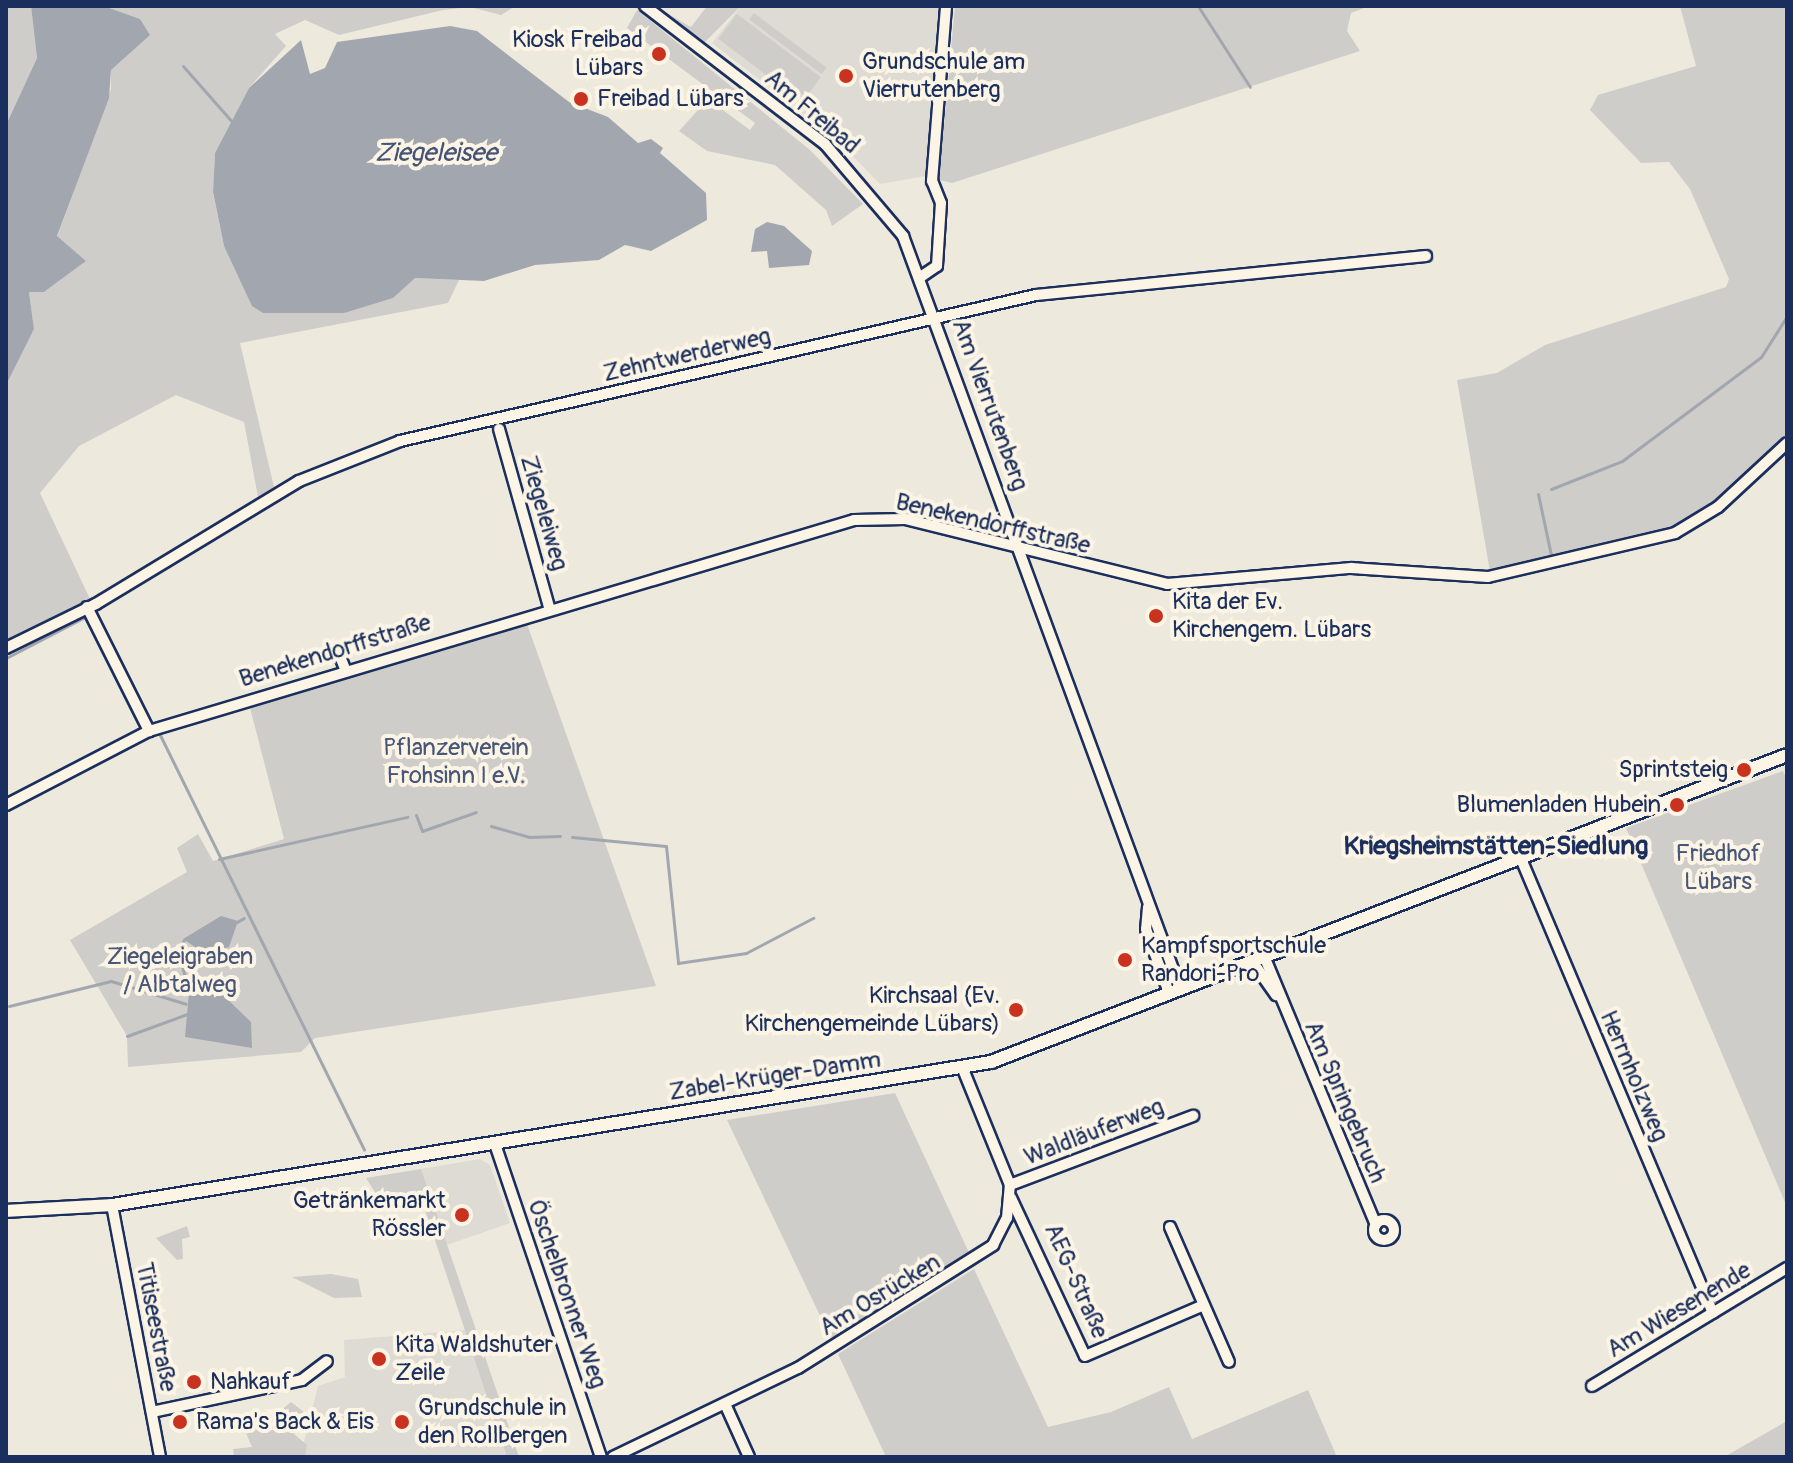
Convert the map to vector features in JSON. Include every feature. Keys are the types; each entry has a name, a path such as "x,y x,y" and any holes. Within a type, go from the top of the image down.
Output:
{"street":[{"name":"Am Freibad","path":"645,6 825,144 876,197 922,276"},
{"path":"922,276 937,266 941,203 932,181 946,6"},
{"name":"Zehntwerderweg","path":"6,648 87,607 299,481 380,447 1036,295 1426,256"},
{"name":"Am Vierrutenberg","path":"922,276 1149,903 1146,929 1174,991"},
{"name":"Ziegeleiweg","path":"499,429 549,607"},
{"name":"Benekendorffstraße","path":"6,805 149,731 549,607 854,520 905,519 1023,552 1167,584 1351,568 1488,577 1687,528 1787,443"},
{"path":"87,607 149,731"},
{"path":"337,649 345,669"},
{"name":"Zabel-Krüger-Damm","path":"6,1211 112,1205 962,1067 1174,991 1519,854 1787,755"},
{"name":"Herrnholzweg","path":"1519,854 1713,1313"},
{"name":"Am Springebruch","path":"1258,958 1278,996 1376,1225"},
{"name":"Am Osrücken","path":"613,1457 726,1406 981,1257 1002,1231 1011,1198 1010,1185 962,1067"},
{"name":"Waldläuferweg","path":"1010,1185 1193,1116"},
{"name":"Öschelbronner Weg","path":"495,1144 601,1457"},
{"name":"AEG-Straße","path":"1011,1198 1085,1356 1204,1305"},
{"name":"Titiseestraße","path":"112,1205 160,1457"},
{"path":"1170,1227 1229,1362"},
{"name":"Am Wiesenende","path":"1592,1386 1787,1268"},
{"path":"152,1412 302,1380 327,1361"},
{"path":"726,1406 749,1457"}],"shaded area":[{"name":"Grundschule am Vierrutenberg","path":"741,6 943,6 926,176 880,184 837,140 712,43"},
{"path":"480,1159 490,1165 510,1223 447,1245 421,1169"},
{"name":"Grundschule in den Rollbergen","path":"467,1330 507,1457 300,1457 318,1386 345,1377 344,1340"}],"green space":[{"path":"6,6 31,6 37,58 6,125"},
{"path":"104,6 516,6 501,15 470,7 443,10 339,35 305,20 275,34 286,46 249,88 215,153 213,193 224,246 263,313 344,313 415,278 459,280 448,303 240,343 274,487 258,497 244,422 176,395 79,446 40,493 90,599 6,642 7,372 34,329 29,292 44,292 86,261 57,237 111,89 111,70 143,36 140,19"},
{"path":"654,6 691,27 707,6 741,6 704,43"},
{"path":"955,6 1369,6 1351,13 1347,31 1360,51 952,183 939,180"},
{"path":"1680,6 1787,6 1787,436 1687,524 1490,572 1457,380 1497,373 1545,345 1726,287 1729,279 1690,189 1669,162 1641,163 1590,110 1598,95 1696,66"},
{"path":"637,10 810,150 863,204 832,226 826,210 775,165 707,151 679,131 708,99 750,130 755,123 627,28"},
{"path":"754,13 827,68 822,74 749,19"},
{"path":"737,14 821,77 802,102 718,39"},
{"name":"Pflanzerverein Frohsinn I e.V.","path":"527,624 656,986 315,1038 301,1052 128,1067 127,1036 70,940 187,872 177,848 198,834 213,861 284,839 249,704"},
{"name":"Friedhof Lübars","path":"1783,771 1787,781 1787,1207 1626,828"},
{"path":"895,1093 971,1257 833,1343 727,1120"},
{"path":"421,1169 519,1457 507,1457 421,1198 378,1197 366,1178"},
{"path":"187,1226 190,1237 182,1239 183,1259 177,1260 156,1238"},
{"path":"974,1269 1048,1427 1111,1412 1169,1387 1192,1439 1308,1390 1337,1457 886,1457 838,1354"},
{"path":"331,1274 358,1279 362,1297 334,1298 292,1277"},
{"path":"291,1402 309,1416 294,1434 307,1445 305,1457 234,1457 233,1449 252,1447 241,1421 273,1417"},
{"path":"1787,1421 1787,1457 1724,1457"}],"water":[{"path":"31,6 104,6 140,19 150,35 111,70 109,98 57,236 86,261 44,292 29,292 34,329 6,385 6,125 37,58"},
{"name":"Ziegeleisee","path":"450,26 477,31 569,102 608,117 638,143 651,139 663,148 660,153 706,193 707,220 651,251 625,245 599,260 535,265 484,281 415,278 393,298 344,313 263,313 252,306 224,246 213,192 215,153 249,88 301,40 310,74 325,68 337,42"},
{"path":"767,222 784,226 812,251 809,265 769,268 767,251 751,252 755,229"},
{"path":"221,916 238,921 229,947 206,954 183,939"},
{"path":"204,990 223,995 251,1022 252,1048 185,1037 189,992"}],"waterway":[{"path":"1198,6 1250,87"},
{"path":"183,66 233,123"},
{"path":"1551,489 1622,461 1761,357 1787,316"},
{"path":"1538,494 1551,555"},
{"path":"6,658 85,617 136,718"},
{"path":"160,735 364,1149"},
{"path":"416,815 422,831 476,812"},
{"path":"219,859 407,817"},
{"path":"491,826 529,837 560,836"},
{"path":"572,837 666,846 678,963 746,953 813,918"},
{"path":"235,923 244,918"},
{"path":"184,940 178,951 189,992"},
{"path":"9,1006 111,981 186,1004"},
{"path":"127,1036 187,1014"}],"place":[{"name":"Kiosk Freibad Lübars","path":"659,54"},
{"name":"Grundschule am Vierrutenberg","path":"846,76"},
{"name":"Freibad Lübars","path":"581,99"},
{"name":"Kita der Ev. Kirchengem. Lübars","path":"1156,616"},
{"name":"Sprintsteig","path":"1744,770"},
{"name":"Blumenladen Hubein","path":"1677,805"},
{"name":"Kampfsportschule Randori-Pro","path":"1125,960"},
{"name":"Kirchsaal (Ev. Kirchengemeinde Lübars)","path":"1016,1010"},
{"name":"Getränkemarkt Rössler","path":"462,1215"},
{"name":"Kita Waldshuter Zeile","path":"379,1359"},
{"name":"Nahkauf","path":"194,1382"},
{"name":"Rama's Back & Eis","path":"180,1422"},
{"name":"Grundschule in den Rollbergen","path":"402,1422"}],"district":[{"name":"Kriegsheimstätten-Siedlung","path":"1496,847"}],"park label":[{"name":"Ziegeleigraben / Albtalweg","path":"180,971"}]}
